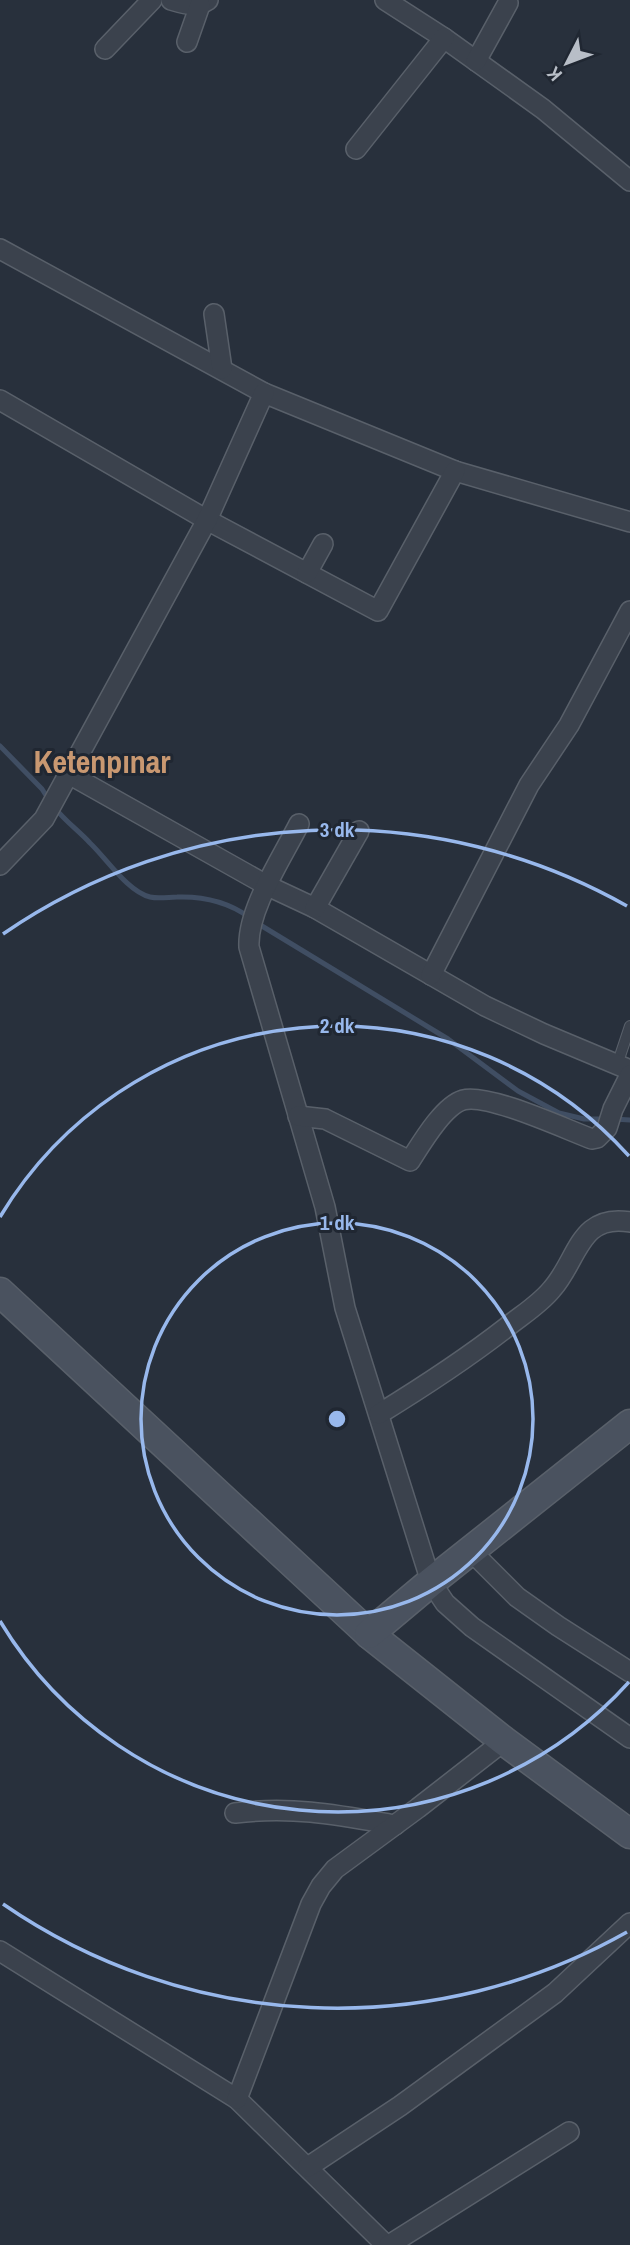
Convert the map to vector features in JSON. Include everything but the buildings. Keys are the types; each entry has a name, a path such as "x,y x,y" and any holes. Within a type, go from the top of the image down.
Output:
{"street":[{"path":"105,49 152,0"},
{"path":"172,0 186,5 204,3 187,42"},
{"path":"385,0 444,38 543,109 630,181"},
{"path":"476,61 508,3"},
{"path":"356,149 444,38"},
{"path":"0,248 264,393 455,471 630,522"},
{"path":"214,314 222,369"},
{"path":"0,865 44,818 207,520 264,393"},
{"path":"0,400 207,520 378,611 455,471"},
{"path":"307,573 323,544"},
{"path":"431,975 529,785 569,725 630,611"},
{"path":"67,773 268,886 315,908 485,1006 626,1070 607,1128 597,1139 503,1106 482,1100 463,1100 448,1109 410,1161 325,1119 298,1116"},
{"path":"299,824 255,910 248,934 249,947 325,1207 345,1308 431,1582 445,1603 472,1627 626,1729"},
{"path":"315,908 359,831"},
{"path":"379,1414 477,1350 543,1299 559,1281 586,1234 593,1228 609,1221 630,1222"},
{"path":"0,1292 369,1634 504,1741 630,1834"},
{"path":"369,1634 629,1425"},
{"path":"471,1550 517,1597 630,1672"},
{"path":"237,2099 311,1905 321,1886 335,1869 504,1741"},
{"path":"235,1813 269,1809 305,1810 395,1825"},
{"path":"308,2167 400,2106 555,1993 630,1923"},
{"path":"0,1951 237,2099 387,2245 569,2132"}],"lane":[{"path":"626,1070 630,1026"}],"waterway":[{"path":"0,746 42,789 49,800"},
{"path":"55,808 126,882 142,894 153,898 206,899 233,907 249,917"},
{"path":"257,923 448,1039 518,1091 559,1113 584,1119 604,1119"},
{"path":"614,1119 630,1120"}],"district":[{"name":"Ketenpınar","path":"102,761"}]}
